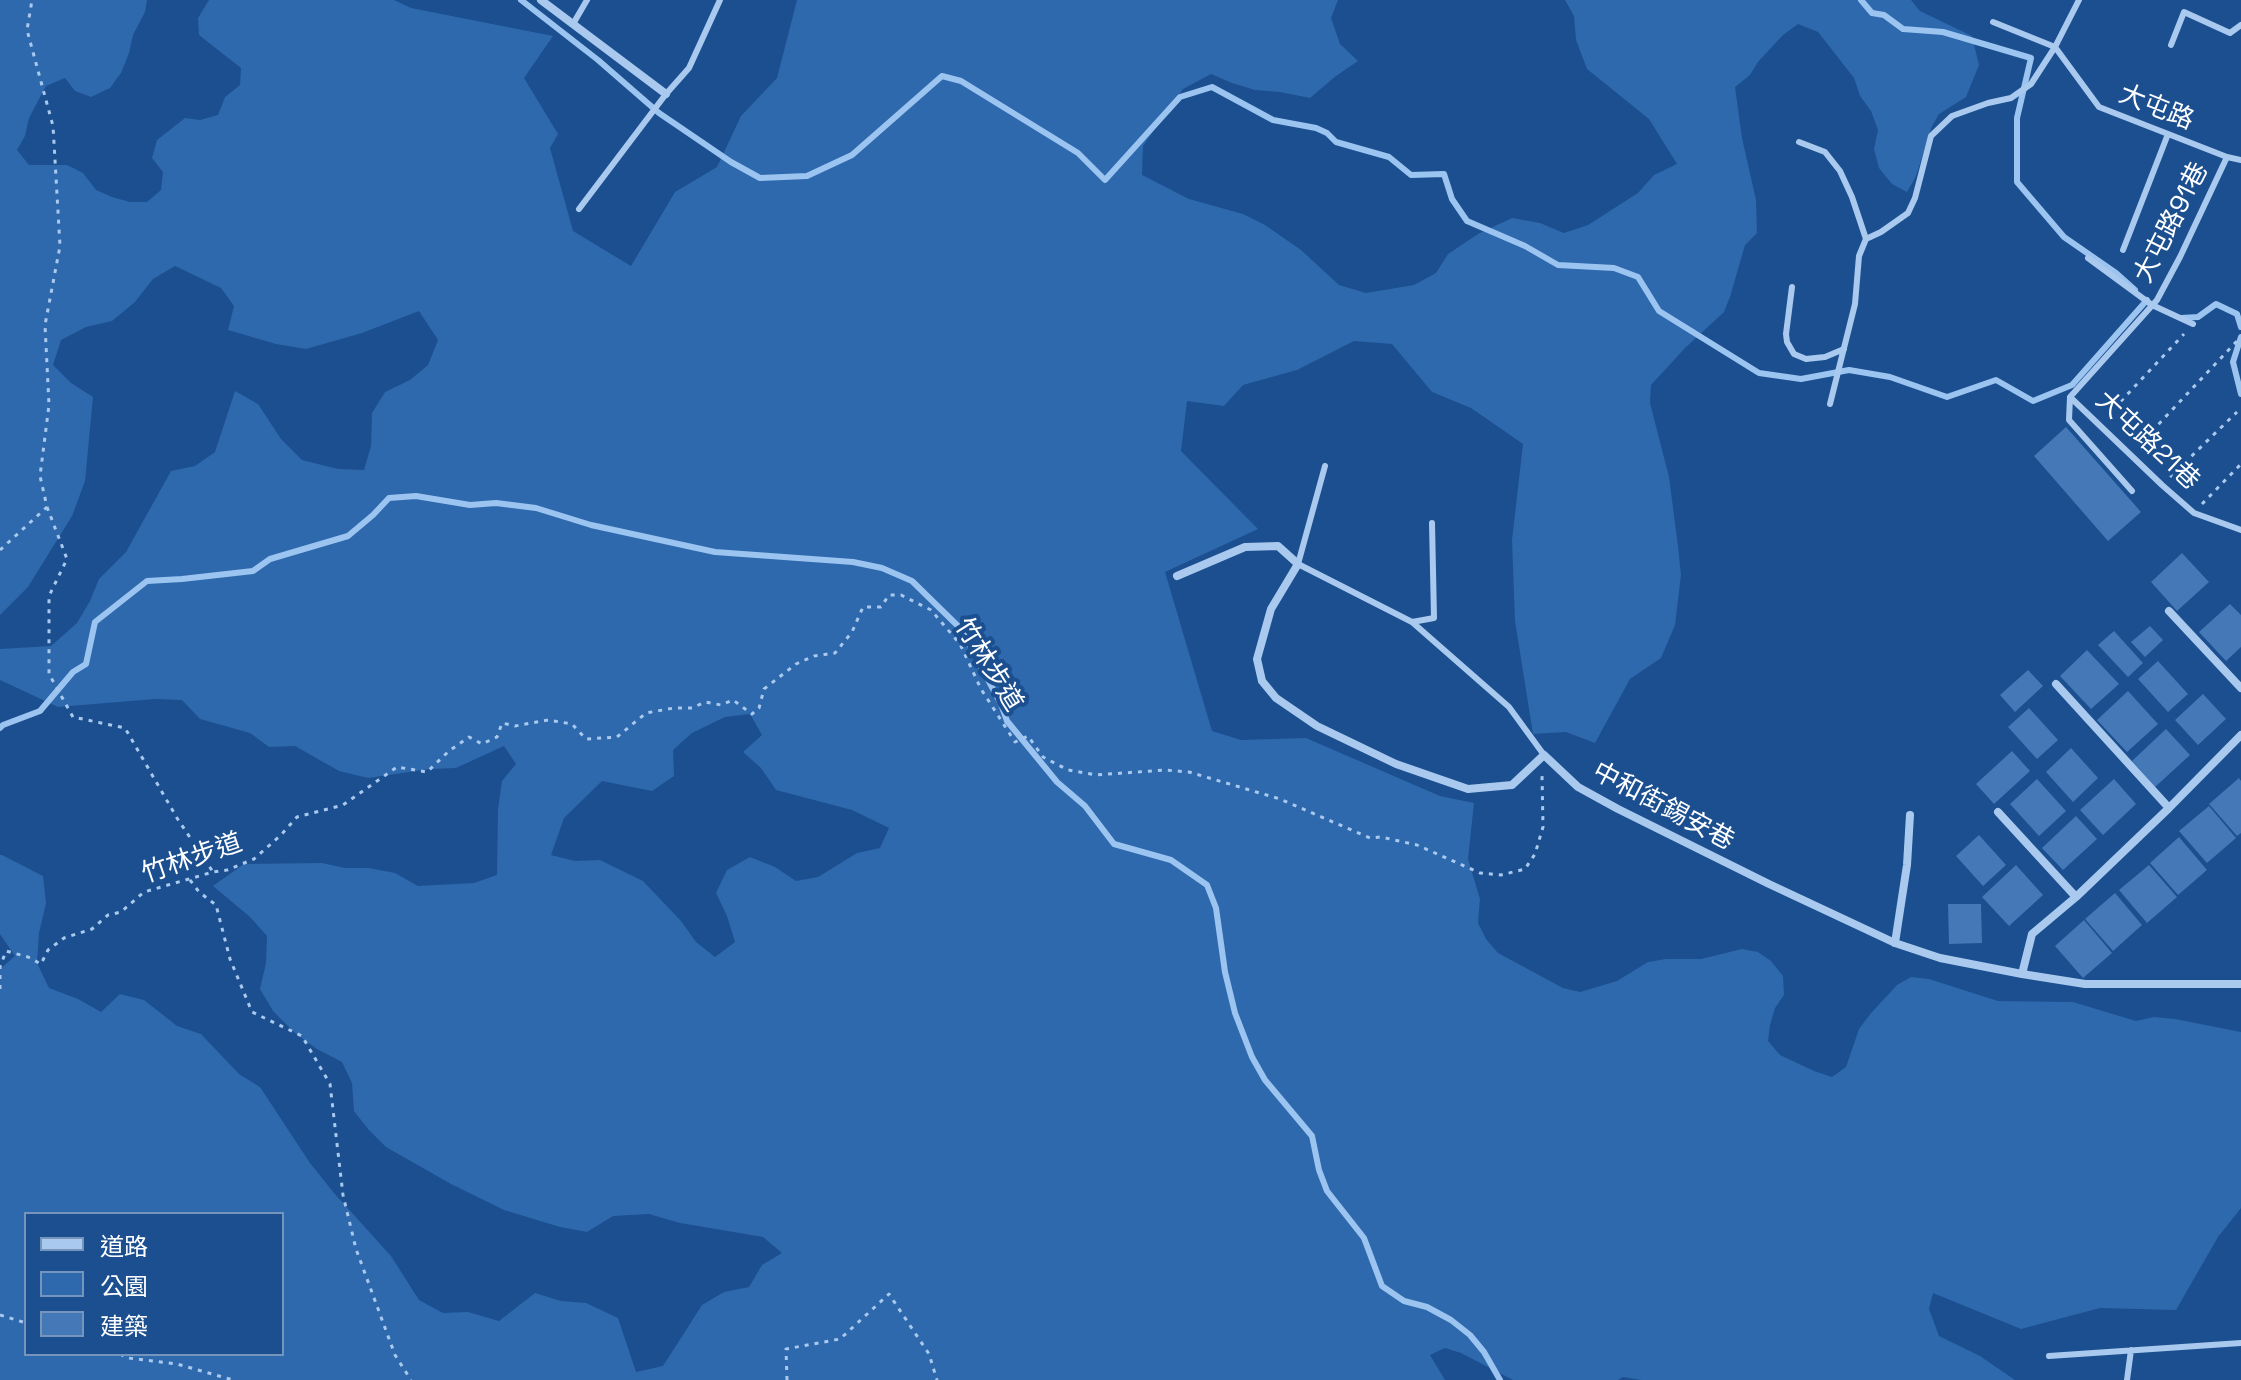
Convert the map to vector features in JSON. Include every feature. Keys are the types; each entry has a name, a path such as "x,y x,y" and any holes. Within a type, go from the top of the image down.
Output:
{"street":[{"path":"541,0 666,94"},
{"path":"1177,576 1245,547 1278,546 1298,564 1271,609 1257,659 1262,681 1276,698 1317,726 1396,764 1468,789 1512,785 1544,755"},
{"path":"2169,611 2241,688"},
{"path":"2056,684 2169,808"},
{"path":"2022,974 2032,934 2076,897 2241,735"},
{"name":"中和街錫安巷","path":"1544,755 1578,787 1618,809 1895,943 1940,958 2085,984 2241,984"},
{"path":"1998,812 2076,897"},
{"path":"1895,943 1907,865 1910,815"}],"lane":[{"path":"573,24 587,0"},
{"path":"579,209 689,68 720,0"},
{"path":"1830,404 1855,304 1859,256 1866,239 1908,213 1915,198 1931,136 1952,116 2011,98 2031,84 2055,47 2079,0"},
{"path":"2171,45 2184,12 2230,33 2241,25"},
{"path":"1993,22 2055,47"},
{"name":"大屯路","path":"2055,47 2099,107 2241,160"},
{"path":"2123,250 2168,134"},
{"path":"1799,142 1825,152 1840,171 1866,239"},
{"name":"大屯路91巷","path":"2070,397 2157,300 2227,157"},
{"path":"2088,258 2152,305 2193,324"},
{"path":"1792,287 1786,334 1794,354 1806,359 1825,357 1844,349"},
{"path":"2070,397 2069,420 2132,491"},
{"name":"大屯路21巷","path":"2070,397 2194,513 2241,530"},
{"path":"1325,466 1298,564 1412,622 1509,707 1544,755"},
{"path":"1412,622 1434,618 1432,523"},
{"path":"2049,1356 2241,1343"},
{"path":"2127,1380 2131,1350"}],"path":[{"path":"32,0 27,30 53,126 60,246 45,325 49,405 40,476 47,507 67,559 49,596 49,674 73,717 125,728 177,818 213,872"},
{"path":"2099,424 2193,324"},
{"path":"2130,455 2237,341"},
{"path":"2162,485 2237,412"},
{"path":"2194,513 2241,464"},
{"path":"0,550 47,507"},
{"name":"竹林步道","path":"0,989 0,967 6,951 41,964 48,950 64,938 92,929 108,915 121,912 144,892 227,870 254,859 297,817 343,805 397,767 427,772 469,737 482,744 497,737 502,723 515,726 548,720 572,724 586,739 617,737 646,713 692,708 705,702 721,705 733,700 752,714 759,708 764,689 796,664 814,656 835,653 852,632 863,607 881,607 889,595 901,595 931,610 960,644 981,689 1015,742 1028,736 1043,757 1068,770 1096,775 1164,770 1189,772 1280,799 1370,838 1381,837 1417,845 1480,873 1501,875 1525,869 1535,854 1543,827 1544,755"},
{"path":"190,880 199,892 216,905 230,959 252,1012 302,1036 330,1084 343,1195 356,1249 395,1355 411,1380"},
{"path":"787,1380 786,1349 840,1339 889,1294 929,1354 937,1380"},
{"path":"0,1315 24,1322"},
{"path":"124,1356 177,1364 233,1380"}],"green space":[{"path":"0,0 147,0 121,73 110,88 91,97 75,91 65,78 46,86 17,150 29,165 67,165 83,173 96,190 130,202 147,202 161,190 163,172 152,158 157,140 185,118 200,120 218,115 225,97 240,85 241,68 199,35 198,18 209,0 394,0 411,8 553,36 524,78 558,134 550,148 573,231 631,266 675,192 717,167 741,116 777,78 797,0 1338,0 1331,18 1340,44 1358,61 1310,98 1255,90 1211,74 1183,89 1143,146 1142,175 1189,199 1243,214 1265,225 1301,250 1339,285 1366,293 1414,285 1436,273 1448,254 1478,234 1512,218 1540,223 1564,233 1588,225 1638,193 1654,175 1677,164 1649,119 1587,69 1576,40 1574,16 1565,0 1911,0 1920,11 1972,36 1979,65 1966,97 1939,114 1932,126 1916,176 1907,192 1892,184 1879,168 1874,149 1878,130 1871,111 1860,96 1854,78 1818,32 1798,24 1783,35 1750,75 1735,87 1742,138 1756,200 1757,233 1745,245 1724,312 1651,385 1650,403 1669,477 1681,575 1675,625 1661,658 1630,679 1595,743 1566,732 1533,734 1515,621 1512,540 1523,444 1471,408 1432,392 1392,344 1354,341 1297,370 1243,385 1224,406 1187,401 1181,451 1258,529 1165,572 1212,731 1241,740 1306,738 1440,796 1474,803 1468,859 1480,899 1478,923 1498,953 1563,988 1580,992 1617,981 1648,962 1701,959 1742,949 1758,952 1771,961 1783,976 1784,995 1775,1008 1768,1041 1780,1055 1832,1077 1846,1067 1859,1029 1871,1013 1897,985 1911,977 1929,979 1998,1001 2073,1002 2136,1021 2154,1017 2175,1019 2241,1032 2241,1208 2218,1237 2176,1310 2100,1308 2021,1329 1933,1293 1929,1309 1939,1336 1980,1356 2015,1380 1641,1380 1623,1377 1618,1380 1513,1380 1445,1348 1430,1355 1445,1380 0,1380 0,969 15,956 0,934 0,855 43,876 46,903 39,933 37,963 49,988 101,1012 120,994 144,1000 177,1026 201,1034 239,1074 260,1087 310,1163 391,1256 419,1300 443,1313 468,1312 499,1321 535,1293 561,1301 586,1303 618,1318 636,1372 663,1366 702,1305 724,1292 749,1287 762,1265 782,1253 763,1237 680,1223 649,1214 613,1216 587,1232 560,1227 504,1210 451,1184 386,1147 368,1129 354,1111 352,1083 342,1062 295,1033 273,1011 260,989 266,963 267,936 213,886 244,864 322,863 345,868 369,868 395,873 418,886 474,883 497,875 498,809 502,781 516,764 504,746 456,768 368,778 339,771 295,746 269,747 250,733 200,719 182,700 155,699 58,707 0,680 0,649 51,646 77,623 99,579 126,552 171,471 195,466 215,452 235,391 258,404 281,439 302,460 338,469 364,470 371,446 372,413 385,392 410,380 428,365 438,340 419,311 362,333 306,349 276,344 228,330 234,306 221,288 175,266 153,279 135,302 112,321 86,327 61,340 53,365 71,383 93,397 85,481 72,516 28,587 0,615","holes":["750,714 762,735 743,752 761,768 776,790 852,810 889,828 880,848 857,853 818,877 796,881 775,867 750,857 727,870 716,893 735,942 715,957 696,942 681,921 643,881 600,860 575,861 551,855 564,818 602,781 652,791 674,776 673,750 692,733 725,717"]}],"building":[{"path":"2066,427 2141,512 2108,541 2034,456"},
{"path":"2182,553 2209,582 2177,611 2151,582"},
{"path":"2230,604 2241,615 2241,647 2226,661 2199,632"},
{"path":"2150,626 2163,640 2145,657 2131,642"},
{"path":"2114,631 2143,663 2128,677 2098,645"},
{"path":"2087,650 2119,684 2091,709 2060,676"},
{"path":"2158,661 2188,694 2168,712 2138,679"},
{"path":"2028,670 2043,686 2015,712 2000,695"},
{"path":"2128,691 2158,724 2127,752 2097,720"},
{"path":"2203,694 2226,719 2198,745 2175,720"},
{"path":"2029,708 2058,740 2037,759 2008,727"},
{"path":"2166,729 2190,755 2155,787 2132,761"},
{"path":"2071,748 2098,778 2073,802 2046,772"},
{"path":"2012,751 2030,771 1994,804 1976,784"},
{"path":"2239,778 2241,833 2237,836 2209,804"},
{"path":"2037,779 2066,811 2039,836 2010,804"},
{"path":"2114,779 2136,804 2103,835 2080,810"},
{"path":"2209,806 2236,838 2207,863 2179,831"},
{"path":"2076,816 2097,839 2063,870 2042,848"},
{"path":"1979,835 2006,865 1983,886 1956,856"},
{"path":"2179,837 2207,870 2178,895 2150,863"},
{"path":"2016,865 2043,895 2009,926 1982,897"},
{"path":"2149,865 2177,897 2147,923 2119,890"},
{"path":"2115,893 2142,925 2113,951 2085,919"},
{"path":"1948,904 1981,904 1982,943 1949,944"},
{"path":"2084,920 2112,953 2083,978 2055,946"}],"waterway":[{"path":"521,0 659,113 760,178 807,176 852,155 942,76 961,81 1078,153 1105,180 1180,97 1212,87 1273,120 1316,128 1336,142 1389,157 1411,175 1444,174 1452,199 1467,221 1525,246 1558,265 1614,268 1638,277 1659,311 1759,373 1801,379 1849,370 1890,377 1947,397 1996,380 2033,401 2072,385 2147,300"},
{"path":"1861,0 1872,13 1884,15 1903,29 1943,32 2031,58 2017,118 2017,182 2064,237 2135,290"},
{"path":"2181,318 2198,317 2216,304 2237,314 2241,327"},
{"path":"2241,337 2233,362 2241,394"},
{"path":"0,728 40,711 73,672 86,664 95,622 147,581 253,571 270,559 348,536 389,498 416,496 470,505 496,503 536,508 591,525 715,552 853,562 882,568 912,581 961,629 1007,721 1057,782 1085,806 1114,844 1171,860 1207,885 1216,908 1225,972 1235,1013 1252,1057 1265,1080 1312,1136 1327,1191 1364,1238 1382,1286 1404,1301 1427,1307 1451,1320 1470,1335 1500,1380"}]}
